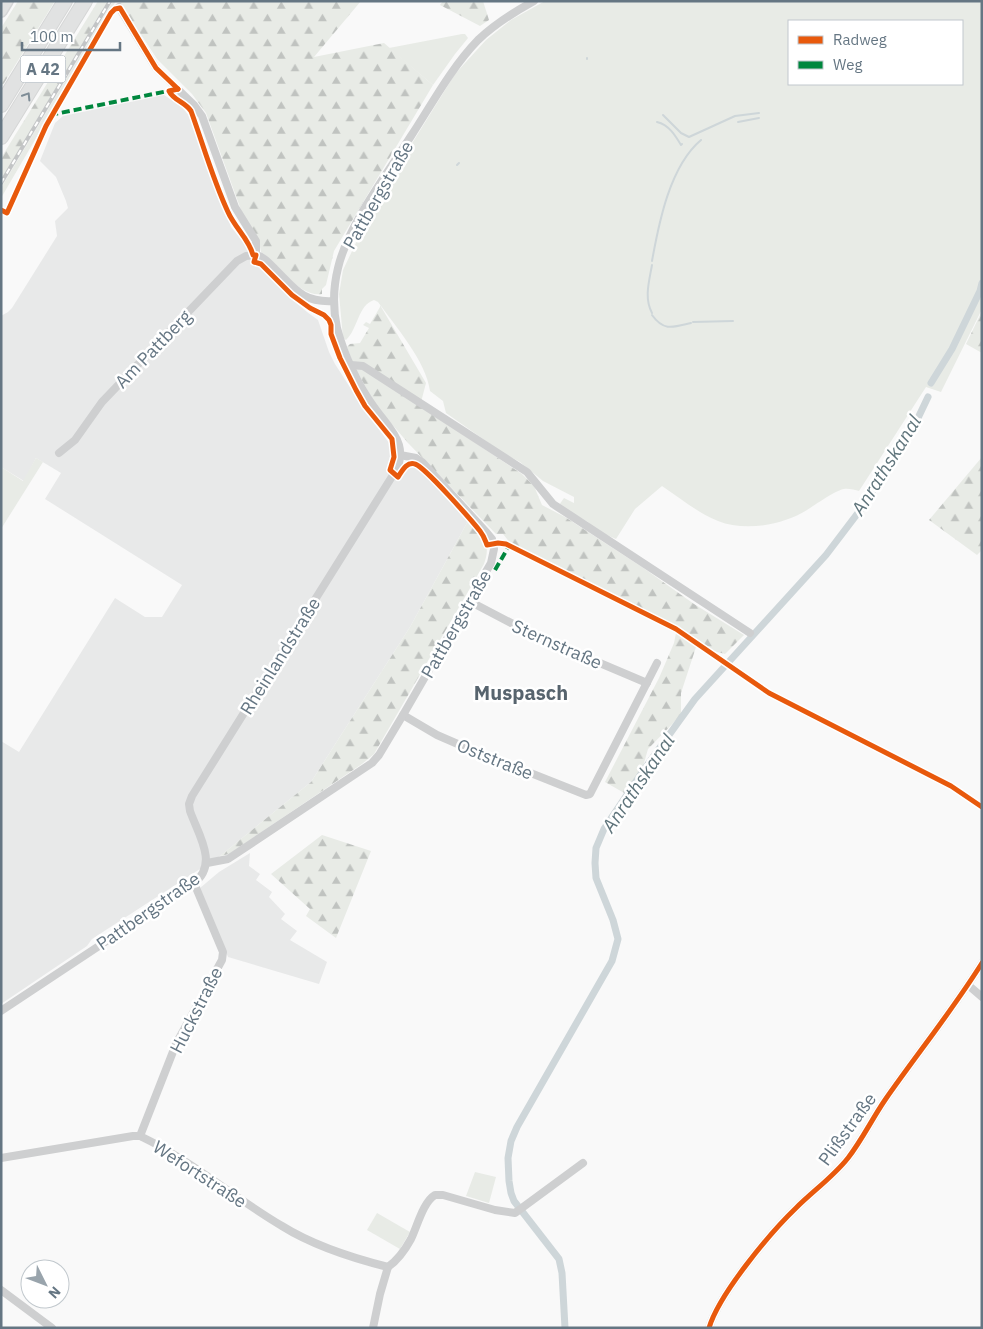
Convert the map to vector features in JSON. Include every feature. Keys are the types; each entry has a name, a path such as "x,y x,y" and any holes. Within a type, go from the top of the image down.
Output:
{"highway":[{"name":"A 42","path":"1,106 65,1"},
{"name":"A 42","path":"1,137 85,1"}],"main road":[{"path":"1,11 7,1"}],"street":[{"name":"Pattbergstraße","path":"1,1011 194,883 205,872 207,863 228,859 372,763 379,755 403,715 494,556 492,539 481,524 422,462 416,458 400,455 399,445 394,435 372,405 351,364 339,335 334,301 338,268 346,243 361,216 456,66 496,24 534,1"},
{"path":"118,7 156,68 194,105 202,116 236,207 256,241 256,255 267,262 305,297 318,302 334,301"},
{"name":"Am Pattberg","path":"59,452 75,440 102,402 238,262 246,256 256,255"},
{"path":"351,364 363,366 528,472 553,504 750,633"},
{"name":"Rheinlandstraße","path":"207,863 206,854 190,811 189,804 192,796 394,474 398,467 400,455"},
{"name":"Sternstraße","path":"470,600 536,636 647,683"},
{"path":"647,683 657,663"},
{"name":"Oststraße","path":"403,715 437,735 586,795 590,794 647,683"},
{"name":"Huckstraße","path":"140,1136 176,1044 222,960 223,952 194,883"},
{"name":"Plißstraße","path":"709,1328 720,1304 770,1237 796,1208 834,1174 848,1158 884,1102 982,963"},
{"path":"968,985 982,997"},
{"name":"Wefortstraße","path":"1,1158 140,1136 188,1162 283,1227 334,1251 388,1267"},
{"path":"373,1328 388,1267 400,1256 410,1241 427,1202 435,1195 443,1195 495,1210 518,1212 583,1163"},
{"path":"1,1290 52,1328"}],"shaded area":[{"path":"108,1 113,1 1,188 1,181"},
{"path":"164,95 182,107 193,121 231,227 248,248 253,264 260,267 287,295 318,320 335,364 389,443 391,452 388,465 403,474 407,469 414,467 419,469 468,521 410,627 311,782 220,856 92,939 87,946 1,1004 1,741 19,752 115,598 145,617 162,617 182,585 45,499 61,473 36,458 24,481 1,467 1,316 12,308 57,236 55,221 68,208 56,177 40,161 55,123 63,116"},
{"path":"250,853 249,866 260,874 256,880 272,892 269,897 285,914 281,919 297,931 290,940 327,962 319,984 228,957 200,888 219,872"}],"green space":[{"path":"18,1 55,1 1,88 1,28"},
{"path":"98,1 108,1 1,181 1,158"},
{"path":"113,1 116,1 1,198 1,188"},
{"path":"119,1 361,1 314,57 384,43 433,85 334,251 322,294 313,294 305,291 289,279 261,252 259,242 241,210 206,113 192,94 157,59"},
{"path":"443,1 483,1 489,20 480,26 440,5"},
{"path":"545,1 982,1 982,309 941,392 926,387 859,491 840,490 787,520 764,525 740,526 711,518 696,510 662,486 635,509 616,539 595,530 588,522 559,505 564,498 574,503 574,497 543,481 520,462 503,453 446,413 443,401 430,391 417,356 378,302 374,300 365,307 350,335 346,340 343,338 339,294 343,270 375,203 455,74 486,40 511,20"},
{"path":"465,34 468,38 433,85 389,48"},
{"path":"380,305 426,383 420,406 522,474 534,486 542,505 565,517 642,567 694,604 744,635 725,654 706,649 697,644 681,693 681,715 648,749 642,770 626,794 605,782 659,678 674,643 676,633 564,576 511,544 503,534 496,534 409,444 377,407 355,368 347,347 350,344 360,343 369,328 363,325 366,322 370,324"},
{"path":"982,311 982,353 966,344"},
{"path":"982,457 982,550 977,555 929,520"},
{"path":"36,458 43,462 1,529 1,467 23,481"},
{"path":"468,521 481,535 486,545 487,550 484,564 374,754 229,854 220,856 311,782 410,627"},
{"path":"322,835 371,851 336,938 306,916 310,909 271,874"},
{"path":"475,1172 496,1177 489,1203 466,1196"},
{"path":"377,1213 410,1232 400,1249 367,1230"}],"waterway":[{"path":"663,115 681,133 689,137 735,116 759,113"},
{"path":"738,122 759,118"},
{"path":"657,122 668,128 682,144"},
{"path":"652,261 662,212 674,179 681,164 701,140"},
{"path":"652,265 648,302 652,313"},
{"name":"Anrathskanal","path":"931,383 952,349 982,283"},
{"path":"652,315 665,326 674,327 691,323"},
{"path":"693,322 733,321"},
{"name":"Anrathskanal","path":"565,1328 562,1273 559,1259 514,1201 509,1181 508,1158 511,1141 517,1127 612,961 618,939 613,920 596,878 596,848 604,829 695,699 826,555 864,505 918,418 928,397"}],"railway":[{"path":"1,183 110,1"}],"marked path":[{"path":"51,117 55,114 173,90"},
{"path":"495,570 509,546"}],"cycle path":[{"path":"1,210 7,213 46,126 115,9 120,8 156,68 178,89"},
{"path":"178,89 169,91 173,97 186,105 191,111 223,200 231,218 253,255 256,255 254,262 261,264 292,295 329,320 331,334 340,358 356,390 365,406 392,439 394,457 390,470 398,477 407,465 415,464 428,474 459,506 481,533 487,545 506,544 676,629 769,693 951,786 982,807"},
{"path":"709,1328 723,1298 746,1265 785,1219 848,1158 885,1100 982,963"}],"district":[{"name":"Muspasch","path":"521,692"}]}
